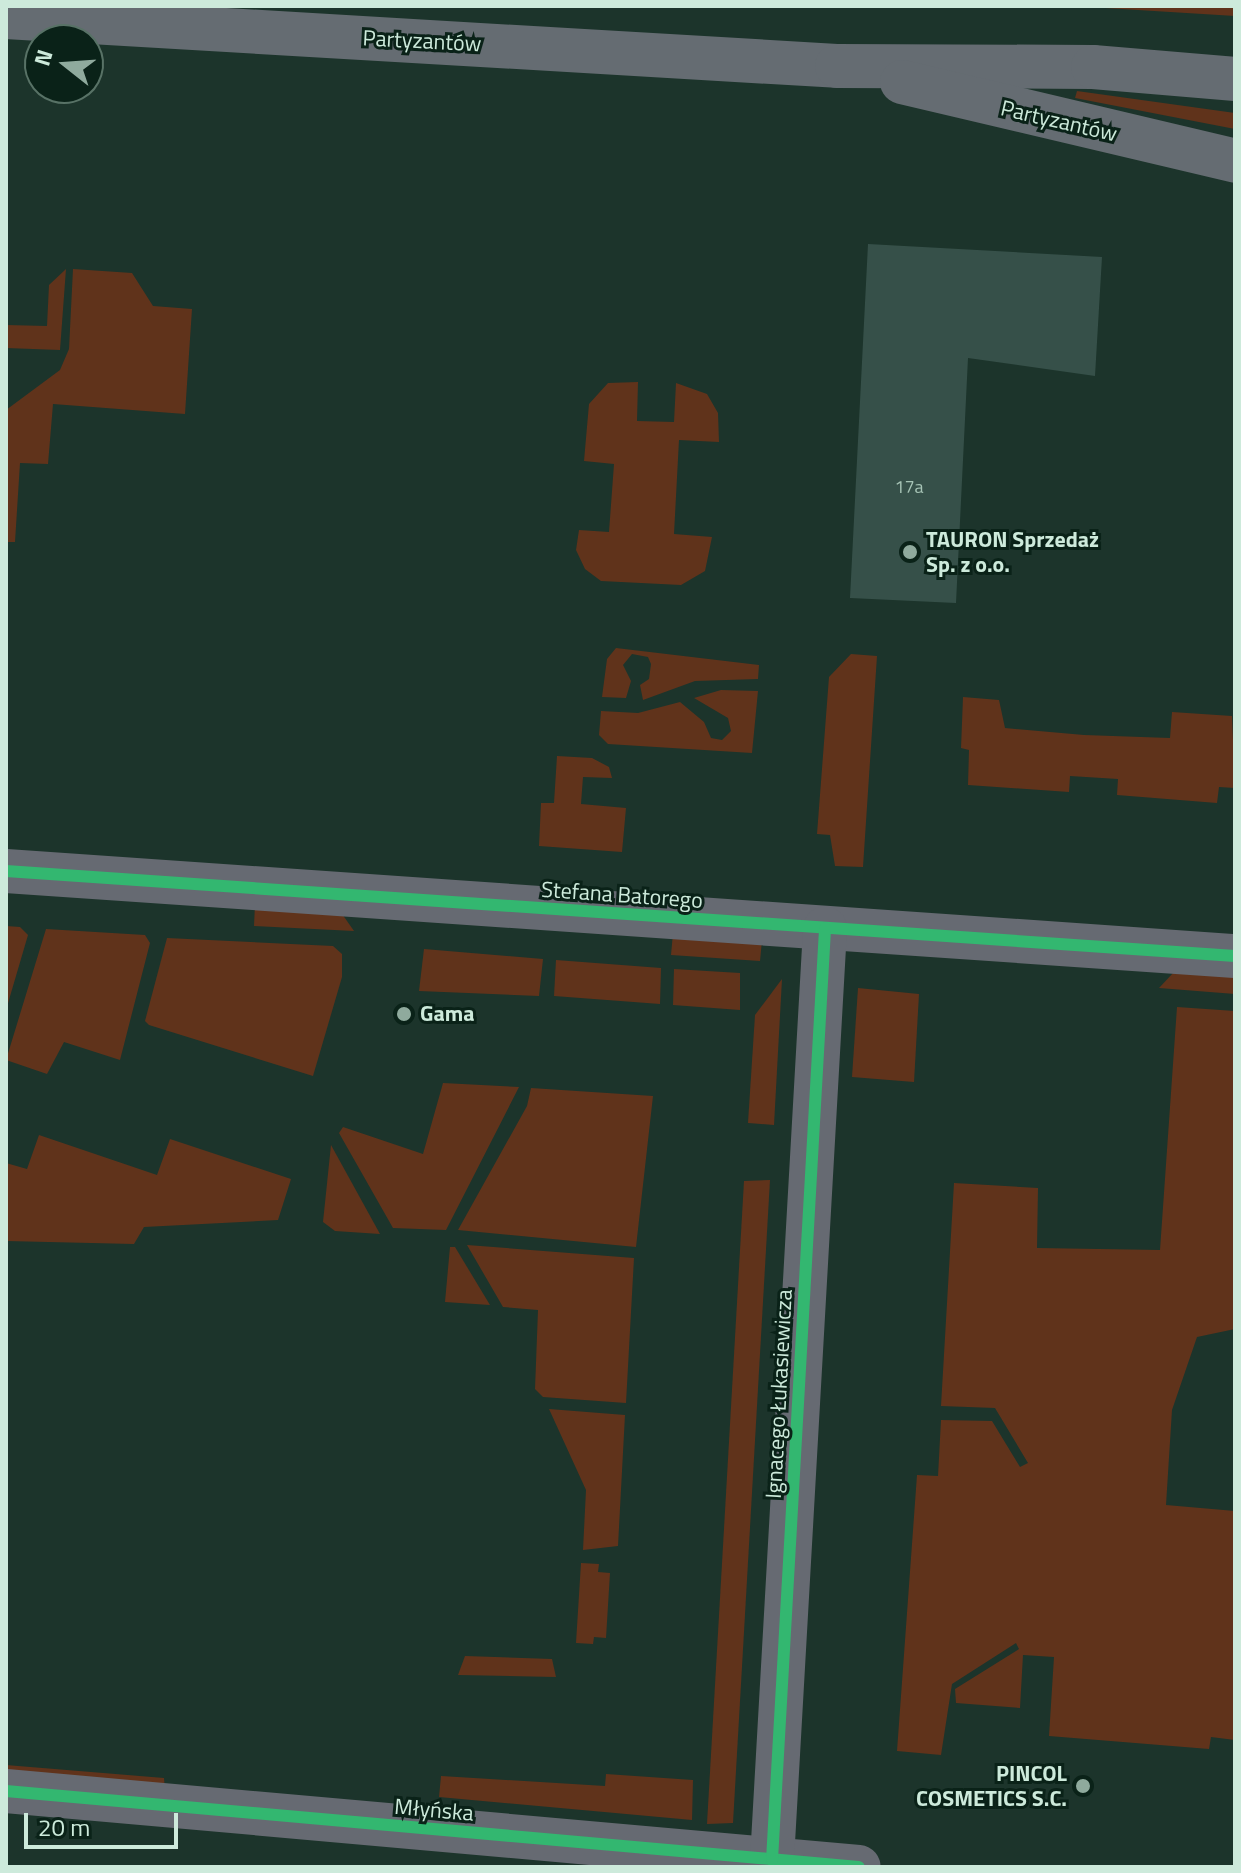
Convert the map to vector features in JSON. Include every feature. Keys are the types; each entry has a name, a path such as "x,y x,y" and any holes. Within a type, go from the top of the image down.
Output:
{"main road":[{"name":"Partyzantów","path":"6,17 837,66 1093,67 1235,79"},
{"name":"Partyzantów","path":"837,66 1235,161"}],"street":[{"name":"Stefana Batorego","path":"6,871 1235,956"},
{"name":"Ignacego Łukasiewicza","path":"772,1860 825,929"},
{"name":"Młyńska","path":"6,1791 859,1867"}],"shaded area":[{"path":"1073,6 1235,6 1235,16"},
{"path":"1077,91 1235,113 1235,129 1075,98"},
{"path":"66,269 60,350 6,348 6,325 47,326 49,285"},
{"path":"73,269 132,273 153,306 192,309 185,414 53,404 48,464 20,463 15,542 6,542 6,410 60,370 69,349"},
{"path":"638,382 637,421 674,422 676,383 707,394 718,413 719,442 679,440 674,534 712,537 705,571 681,585 601,581 585,569 576,550 579,530 609,532 614,464 584,461 589,404 608,383"},
{"path":"616,648 759,665 758,679 695,681 643,700 640,685 649,679 651,664 648,657 632,654 623,665 631,681 626,698 602,697 607,659"},
{"path":"851,654 877,656 863,867 835,866 830,835 817,834 829,677"},
{"path":"721,690 758,691 752,753 608,744 599,735 601,711 638,713 680,702 704,722 711,738 722,740 731,731 728,718 694,698"},
{"path":"963,697 999,700 1005,728 1084,735 1170,738 1172,712 1232,716 1235,788 1219,787 1217,803 1117,795 1118,779 1070,776 1069,792 968,785 969,750 961,748"},
{"path":"557,756 592,758 609,767 612,778 583,777 581,804 626,808 622,852 539,846 541,803 554,803"},
{"path":"255,904 340,911 354,931 254,926"},
{"path":"6,926 20,927 28,935 6,1010"},
{"path":"46,929 145,935 150,943 120,1060 64,1042 47,1074 6,1060"},
{"path":"673,933 762,940 760,961 671,955"},
{"path":"167,938 333,946 342,954 342,977 313,1076 149,1025 145,1021"},
{"path":"424,949 543,959 539,996 419,991"},
{"path":"556,960 661,968 660,1004 554,996"},
{"path":"674,969 740,973 740,1010 673,1005"},
{"path":"1174,972 1235,976 1235,994 1159,988"},
{"path":"782,979 774,1125 748,1123 755,1015"},
{"path":"858,988 919,994 914,1082 852,1077"},
{"path":"1177,1007 1235,1011 1235,1329 1197,1337 1172,1410 1166,1505 1235,1511 1235,1740 1211,1737 1209,1749 1049,1736 1054,1657 1023,1655 1020,1708 956,1703 955,1689 1019,1649 1016,1643 952,1684 941,1755 897,1751 917,1475 938,1476 941,1420 992,1421 1020,1467 1028,1463 995,1408 941,1406 954,1183 1038,1188 1037,1248 1160,1250"},
{"path":"443,1083 519,1087 446,1230 393,1228 339,1133 343,1127 423,1154"},
{"path":"531,1088 653,1096 636,1247 458,1230 527,1106"},
{"path":"39,1135 157,1175 170,1139 291,1179 278,1220 144,1227 134,1244 6,1241 6,1163 27,1169"},
{"path":"331,1145 380,1234 335,1231 323,1222"},
{"path":"770,1180 733,1823 707,1824 744,1181"},
{"path":"467,1245 634,1258 626,1403 543,1397 535,1389 538,1310 503,1307"},
{"path":"450,1247 455,1247 490,1305 445,1302"},
{"path":"549,1409 625,1415 618,1546 583,1550 586,1490"},
{"path":"581,1563 599,1564 598,1572 610,1573 606,1638 594,1637 593,1644 576,1643"},
{"path":"465,1656 552,1659 556,1677 458,1675"},
{"path":"6,1765 164,1778 165,1791 6,1778"},
{"path":"606,1774 693,1780 692,1820 439,1797 441,1776 605,1786"}],"building":[{"path":"868,244 1102,257 1095,376 968,358 956,603 850,598"}],"cycle path":[{"path":"6,871 1235,956"},
{"path":"772,1860 825,929"},
{"path":"6,1791 859,1867"}],"place":[{"name":"TAURON Sprzedaż Sp. z o.o.","path":"910,552"},
{"name":"Gama","path":"404,1014"},
{"name":"PINCOL COSMETICS S.C.","path":"1083,1786"}]}
